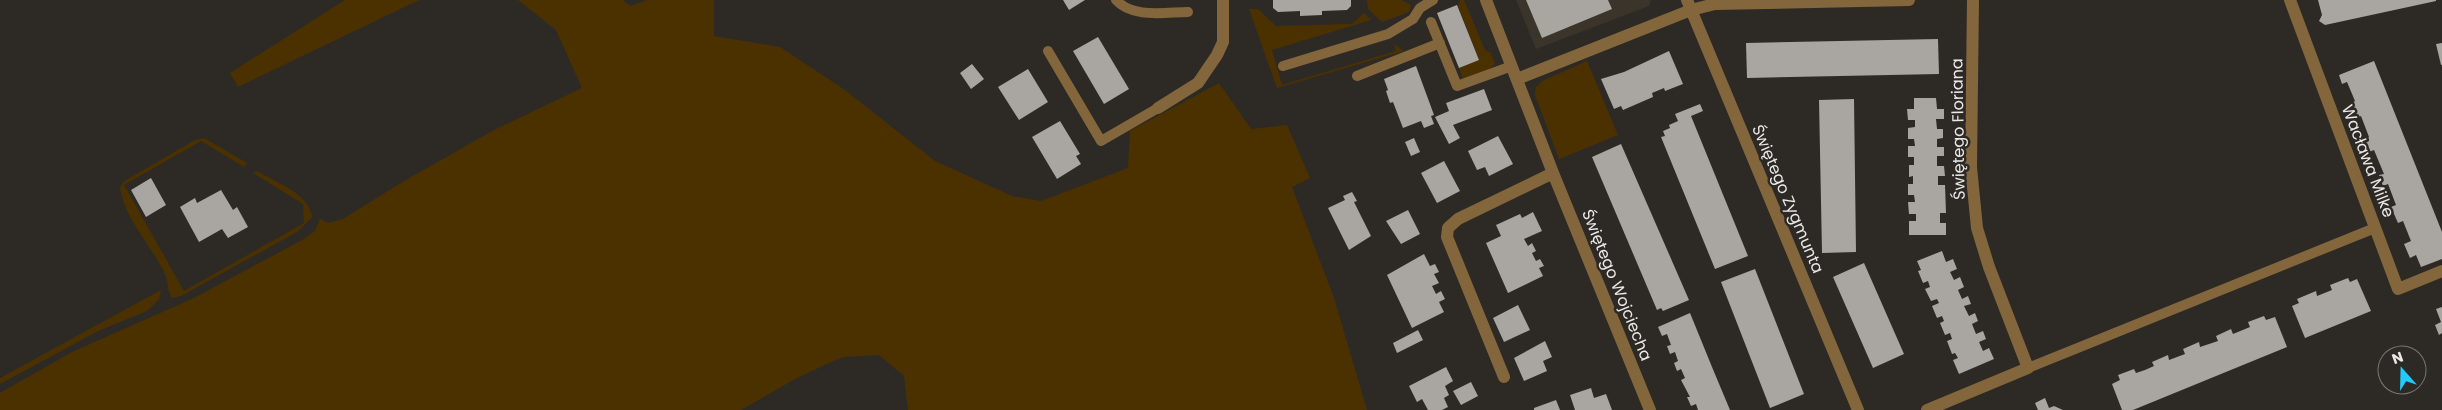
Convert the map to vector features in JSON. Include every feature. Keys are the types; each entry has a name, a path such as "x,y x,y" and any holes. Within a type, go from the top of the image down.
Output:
{"street":[{"path":"1158,108 1198,83 1217,54 1223,42 1223,0"},
{"name":"Świętego Wojciecha","path":"1486,0 1553,173 1650,410"},
{"path":"1517,79 1689,5 1741,2 1909,0"},
{"name":"Świętego Floriana","path":"1973,0 1971,167 1977,228 1989,267 2028,368"},
{"name":"Wacława Milke","path":"2290,0 2398,289 2442,271"},
{"name":"Świętego Zygmunta","path":"1689,5 1858,410"},
{"path":"1504,376 1447,237 1448,228 1458,219 1553,173"},
{"path":"1927,410 2028,368"}],"lane":[{"path":"1116,0 1131,10 1146,13 1188,12"},
{"path":"1283,66 1388,34 1413,19 1420,8 1433,0"},
{"path":"1432,22 1457,86 1512,66"},
{"path":"1357,76 1440,43"},
{"path":"1048,51 1101,141 1158,108"},
{"path":"2028,368 2376,228"}],"shaded area":[{"path":"345,0 419,0 238,87 230,73"},
{"path":"518,0 623,0 630,6 648,0 714,0 714,36 780,47 845,90 935,161 1012,196 1041,201 1128,168 1130,131 1219,83 1251,129 1287,125 1310,178 1292,187 1334,298 1367,410 908,410 904,376 879,355 844,357 833,361 795,379 741,410 0,410 0,393 72,352 194,298 304,239 315,231 320,219 328,223 343,219 399,184 494,130 582,88 556,30"},
{"path":"1367,0 1401,0 1411,5 1409,12 1382,22 1368,9"},
{"path":"1460,0 1464,0 1485,50 1491,53 1495,64 1489,69 1463,79 1459,68 1479,59 1458,6"},
{"path":"1516,0 1651,0 1649,6 1536,49"},
{"path":"1249,9 1258,9 1276,26 1352,24 1364,13 1371,20 1272,50 1282,85 1396,51 1394,44 1404,51 1277,88"},
{"path":"1587,61 1618,135 1559,159 1535,95 1536,87 1542,81"},
{"path":"204,138 247,163 244,167 201,141 124,185 184,291 304,223 303,204 253,173 257,171 290,189 305,202 310,209 312,217 297,232 181,296 172,298 164,272 127,210 120,188 123,182 195,140"},
{"path":"161,290 159,299 147,311 98,331 0,384 0,378"}],"building":[{"path":"1063,0 1085,0 1069,10"},
{"path":"1273,0 1351,0 1351,6 1347,10 1322,11 1322,15 1300,16 1300,11 1278,12 1273,8"},
{"path":"1526,0 1608,0 1612,9 1542,38"},
{"path":"2318,0 2436,1 2325,25 2319,21 2322,15"},
{"path":"1457,5 1479,60 1459,68 1437,13"},
{"path":"1098,37 1129,89 1104,104 1073,51"},
{"path":"1938,39 1939,74 1747,78 1746,43"},
{"path":"2442,43 2442,65 2441,65 2436,44"},
{"path":"1669,51 1683,84 1665,91 1664,88 1652,93 1653,97 1623,110 1621,106 1614,109 1601,79 1624,72"},
{"path":"2374,61 2442,232 2442,259 2421,267 2416,255 2410,258 2404,244 2411,241 2403,221 2398,223 2391,207 2396,205 2388,184 2383,186 2379,175 2384,174 2374,150 2369,152 2364,139 2369,137 2361,116 2355,118 2350,104 2355,101 2347,82 2342,84 2339,75"},
{"path":"972,64 984,79 971,89 960,73"},
{"path":"1416,66 1434,115 1431,116 1434,124 1424,128 1421,121 1403,128 1393,102 1390,103 1384,79"},
{"path":"1028,69 1048,102 1019,120 998,87"},
{"path":"1484,89 1492,110 1453,125 1460,138 1449,144 1435,117 1449,111 1446,103"},
{"path":"1914,98 1936,98 1937,109 1944,109 1944,119 1936,119 1937,129 1943,129 1943,138 1937,139 1937,147 1944,147 1944,156 1937,156 1937,166 1944,166 1945,176 1938,176 1938,185 1945,185 1946,213 1940,213 1940,223 1946,223 1946,235 1909,235 1909,221 1916,221 1916,214 1909,214 1908,202 1915,202 1914,195 1908,195 1908,184 1913,184 1913,176 1909,177 1909,165 1914,165 1914,157 1908,157 1908,146 1915,146 1914,139 1908,139 1908,128 1915,127 1915,120 1908,120 1907,109 1914,109"},
{"path":"1854,99 1856,252 1822,253 1819,100"},
{"path":"1700,104 1703,111 1691,116 1748,256 1715,269 1661,137 1665,136 1663,131 1670,128 1669,125 1678,121 1675,114"},
{"path":"1060,121 1080,154 1076,156 1081,164 1057,179 1032,137"},
{"path":"1498,136 1513,164 1489,176 1485,167 1477,170 1468,151"},
{"path":"1414,138 1420,152 1411,156 1405,142"},
{"path":"1621,144 1689,300 1663,311 1661,308 1657,310 1592,157"},
{"path":"1444,161 1460,191 1437,203 1421,173"},
{"path":"151,178 166,205 146,217 131,190"},
{"path":"221,190 233,210 237,207 248,227 228,238 222,229 199,242 180,207 195,198 197,203"},
{"path":"1352,192 1357,201 1354,202 1371,236 1349,250 1328,208 1345,200 1343,196"},
{"path":"1408,210 1420,234 1401,244 1386,221"},
{"path":"1533,212 1542,231 1524,239 1528,246 1532,243 1536,251 1532,253 1536,261 1540,259 1544,266 1539,268 1543,276 1508,293 1486,243 1501,236 1496,225 1520,214 1522,218"},
{"path":"1942,251 1946,262 1953,259 1957,269 1950,272 1954,280 1960,277 1964,287 1958,290 1962,299 1968,296 1971,304 1964,306 1969,316 1975,313 1978,321 1972,324 1976,334 1983,331 1986,339 1979,342 1983,351 1989,348 1994,359 1959,374 1953,360 1958,358 1955,353 1952,354 1947,341 1952,339 1950,333 1945,335 1940,323 1944,321 1942,316 1937,318 1932,306 1939,303 1937,299 1931,301 1925,289 1930,287 1928,281 1923,283 1918,271 1921,270 1917,261"},
{"path":"1424,254 1430,266 1435,264 1439,272 1434,274 1439,283 1432,286 1436,294 1441,291 1445,299 1439,302 1444,312 1412,328 1387,275"},
{"path":"1864,263 1904,354 1873,368 1833,277"},
{"path":"1755,269 1804,394 1770,408 1721,282"},
{"path":"2348,278 2350,282 2357,279 2371,311 2305,338 2292,306 2299,303 2297,299 2316,291 2317,296 2332,290 2330,285"},
{"path":"1518,305 1530,330 1504,342 1493,318"},
{"path":"2442,307 2442,333 2439,335 2435,325 2441,322 2436,309"},
{"path":"1690,313 1730,410 1698,410 1696,404 1691,406 1687,397 1690,397 1681,380 1685,378 1681,369 1677,371 1674,363 1678,361 1675,352 1670,354 1667,346 1671,345 1667,334 1662,336 1658,327"},
{"path":"2264,316 2266,320 2275,317 2287,347 2133,410 2122,410 2112,384 2120,380 2118,375 2134,369 2136,373 2145,370 2154,366 2152,362 2168,355 2169,360 2185,354 2183,349 2199,342 2200,347 2218,341 2216,336 2231,329 2233,334 2250,327 2248,322"},
{"path":"1418,330 1423,340 1397,353 1393,343"},
{"path":"1545,341 1552,357 1543,361 1547,371 1524,381 1514,358"},
{"path":"1446,367 1453,381 1445,386 1449,395 1444,398 1448,407 1442,410 1428,410 1422,399 1417,402 1409,386"},
{"path":"1471,382 1478,396 1461,405 1453,391"},
{"path":"1591,388 1594,398 1606,394 1612,410 1575,410 1570,395"},
{"path":"2045,398 2049,408 2054,406 2063,410 2038,410 2035,403"},
{"path":"1556,400 1560,410 1534,410 1534,408"}]}
